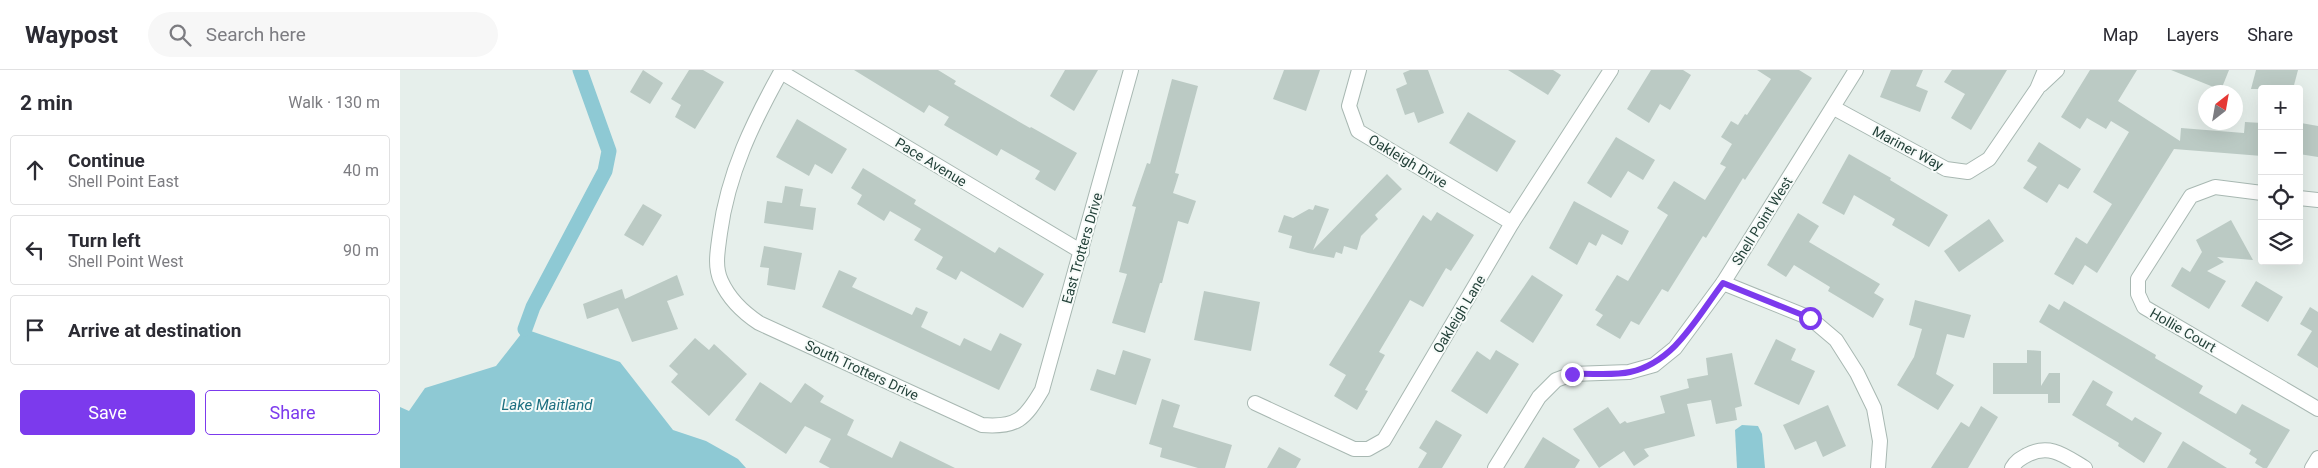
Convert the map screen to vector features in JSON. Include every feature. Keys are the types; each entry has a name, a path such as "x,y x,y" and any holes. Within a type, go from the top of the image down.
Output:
{"street":[{"name":"East Trotters Drive","path":"1019,419 1032,408 1042,390 1082,252 1131,70"},
{"name":"Oakleigh Drive","path":"1358,70 1349,106 1358,131 1512,224"},
{"name":"Oakleigh Lane","path":"1255,403 1354,449 1368,449 1384,440 1512,224 1611,70"},
{"name":"Shell Point West","path":"1495,468 1548,386 1556,380 1572,374 1629,372 1654,365 1675,348 1723,283 1856,70"},
{"name":"Mariner Way","path":"1834,108 1946,170 1968,172 1989,159 2037,89 2045,70"},
{"name":"Mariner Way","path":"2037,89 2057,70"},
{"name":"Pace Avenue","path":"782,71 1082,252"},
{"name":"South Trotters Drive","path":"782,71 749,130 738,156 724,203 716,257 721,281 732,299 746,315 760,323 982,425 1004,427 1019,419"},
{"name":"Hollie Court","path":"2258,192 2216,187 2191,196 2138,279 2138,294 2144,307 2318,409"},
{"path":"2303,198 2318,200"},
{"path":"1723,283 1810,318 1836,340 1857,372 1874,408 1880,440 1878,468"},
{"path":"2012,468 2016,461 2037,450 2056,451 2085,468"},
{"path":"2312,468 2318,458"}],"water":[{"name":"Lake Maitland","path":"525,329 620,362 673,430 706,441 738,459 746,468 400,468 400,407 409,411 425,388 496,366"},
{"path":"1742,425 1758,426 1762,434 1765,468 1737,468 1735,430"}],"building":[{"path":"643,70 663,83 650,104 630,92"},
{"path":"689,70 703,70 724,82 695,129 675,117 681,105 671,99"},
{"path":"854,70 938,70 956,81 954,84 1077,153 1055,191 1035,179 1040,171 1001,149 997,156 944,125 949,117 929,105 924,113"},
{"path":"1065,70 1098,70 1074,111 1050,96"},
{"path":"1284,70 1320,70 1306,111 1273,99"},
{"path":"1410,70 1428,70 1444,113 1418,123 1414,112 1405,115 1396,89 1407,84 1403,73"},
{"path":"1508,70 1553,70 1561,75 1548,95"},
{"path":"1651,70 1683,70 1691,75 1670,110 1660,104 1649,123 1627,109"},
{"path":"1757,70 1799,70 1812,78 1745,180 1743,178 1706,238 1703,236 1668,292 1662,289 1639,325 1631,321 1620,339 1596,325 1603,315 1595,310 1617,275 1628,281 1668,215 1657,208 1674,181 1705,200 1726,167 1720,164 1732,144 1721,137 1731,121 1738,125 1745,114 1747,115 1771,79"},
{"path":"1891,70 1923,70 1916,86 1928,91 1920,112 1880,97"},
{"path":"1952,70 2007,70 1971,130 1951,118 1965,94 1944,82"},
{"path":"2090,70 2137,70 2118,101 2180,141 2181,128 2244,133 2245,122 2258,123 2258,156 2174,149 2097,273 2085,265 2073,285 2054,274 2076,237 2087,244 2112,204 2093,192 2129,132 2111,121 2106,129 2087,118 2080,129 2061,117"},
{"path":"2171,70 2229,70 2223,85 2208,85"},
{"path":"2256,70 2298,70 2294,85 2258,85 2258,89 2251,89"},
{"path":"1172,79 1198,86 1175,173 1179,174 1173,193 1196,201 1188,224 1178,221 1162,283 1160,283 1145,333 1112,323 1127,274 1119,272 1136,207 1132,206 1147,163 1150,164"},
{"path":"1468,112 1516,141 1497,172 1449,143"},
{"path":"797,119 847,149 832,174 815,164 809,176 776,157"},
{"path":"2303,123 2318,126 2318,157 2303,155"},
{"path":"1616,137 1655,160 1643,180 1628,171 1611,198 1587,183"},
{"path":"2039,142 2081,169 2068,189 2059,184 2047,203 2023,188 2037,167 2027,161"},
{"path":"1849,154 1891,178 1890,180 1948,215 1929,247 1892,225 1895,219 1854,195 1844,215 1822,203"},
{"path":"863,168 916,200 914,204 995,253 999,247 1044,274 1023,308 961,271 956,280 936,269 943,257 914,240 921,229 890,211 884,221 857,204 862,195 851,188"},
{"path":"1387,174 1402,189 1375,215 1378,219 1361,236 1357,250 1344,246 1342,254 1336,252 1334,258 1308,253 1289,248 1292,236 1278,232 1284,215 1293,218 1309,209 1313,210 1315,205 1329,209 1313,250"},
{"path":"785,186 803,189 800,206 816,208 813,230 764,223 767,201 782,203"},
{"path":"1574,201 1629,231 1622,245 1602,234 1596,246 1589,242 1577,265 1549,248"},
{"path":"643,204 662,215 643,246 624,235"},
{"path":"1437,212 1474,235 1451,271 1446,268 1423,307 1410,300 1379,352 1385,355 1365,390 1368,391 1357,410 1334,396 1346,375 1329,365 1423,215 1431,221"},
{"path":"1798,213 1819,226 1809,242 1880,284 1874,293 1884,299 1873,318 1828,291 1830,287 1794,265 1786,277 1767,265"},
{"path":"1989,219 2004,241 1959,272 1944,251"},
{"path":"2231,220 2253,260 2217,257 2224,262 2207,271 2226,281 2209,309 2171,286 2182,267 2190,272 2202,252 2196,240"},
{"path":"764,246 802,253 795,290 767,285 769,268 760,267"},
{"path":"839,270 857,278 852,287 912,315 916,307 928,312 921,327 960,346 964,338 991,351 1000,333 1022,344 999,390 822,307"},
{"path":"677,275 684,295 667,301 678,329 632,342 618,308 587,319 583,304 622,289 625,299"},
{"path":"1532,275 1563,295 1533,343 1500,321"},
{"path":"2256,281 2283,297 2268,322 2241,306"},
{"path":"1204,291 1260,302 1251,351 1194,340"},
{"path":"1915,300 1971,315 1964,338 1947,334 1936,374 1954,385 1938,410 1897,385 1914,357 1922,329 1909,325"},
{"path":"2064,301 2156,355 2155,358 2203,386 2199,393 2236,414 2242,404 2290,430 2267,468 2263,468 2255,463 2257,459 2249,454 2251,450 2039,322 2049,304 2059,310"},
{"path":"2310,307 2318,312 2318,368 2297,355 2312,331 2300,324"},
{"path":"695,338 709,350 714,344 747,374 709,416 671,382 678,374 669,366"},
{"path":"1776,339 1796,349 1791,360 1815,371 1799,405 1754,384"},
{"path":"1123,350 1151,359 1136,405 1090,390 1097,369 1115,375"},
{"path":"1496,350 1519,364 1487,414 1451,391 1477,351 1490,360"},
{"path":"2027,350 2041,351 2041,386 2049,373 2060,373 2060,403 2048,403 2048,394 1993,394 1993,363 2027,363"},
{"path":"1732,353 1742,406 1735,408 1737,420 1716,424 1711,400 1687,404 1695,436 1644,449 1649,456 1634,466 1624,451 1599,468 1573,429 1608,407 1620,424 1625,421 1627,423 1665,413 1660,396 1689,388 1687,379 1708,375 1706,358"},
{"path":"2093,380 2113,392 2106,405 2132,421 2135,417 2162,433 2144,463 2118,446 2119,443 2072,415"},
{"path":"760,382 791,403 805,383 824,396 820,402 854,420 847,435 892,458 900,441 955,468 830,468 819,462 831,439 805,426 786,454 735,420"},
{"path":"1162,399 1180,405 1173,427 1232,445 1225,468 1198,468 1160,457 1162,448 1149,444"},
{"path":"1828,405 1846,446 1823,457 1816,441 1795,450 1783,425"},
{"path":"1981,406 1998,417 1968,468 1931,468 1961,422 1969,427"},
{"path":"1436,420 1462,435 1442,468 1418,468 1427,453 1419,448"},
{"path":"1543,437 1580,460 1575,468 1524,468"},
{"path":"2183,441 2227,468 2167,468"},
{"path":"1279,447 1301,459 1296,468 1267,468"}],"waterway":[{"path":"525,329 533,307 605,171 609,151 580,70"}],"route":[{"path":"1572,374 1629,372 1654,365 1675,348 1723,283 1810,318"}]}
